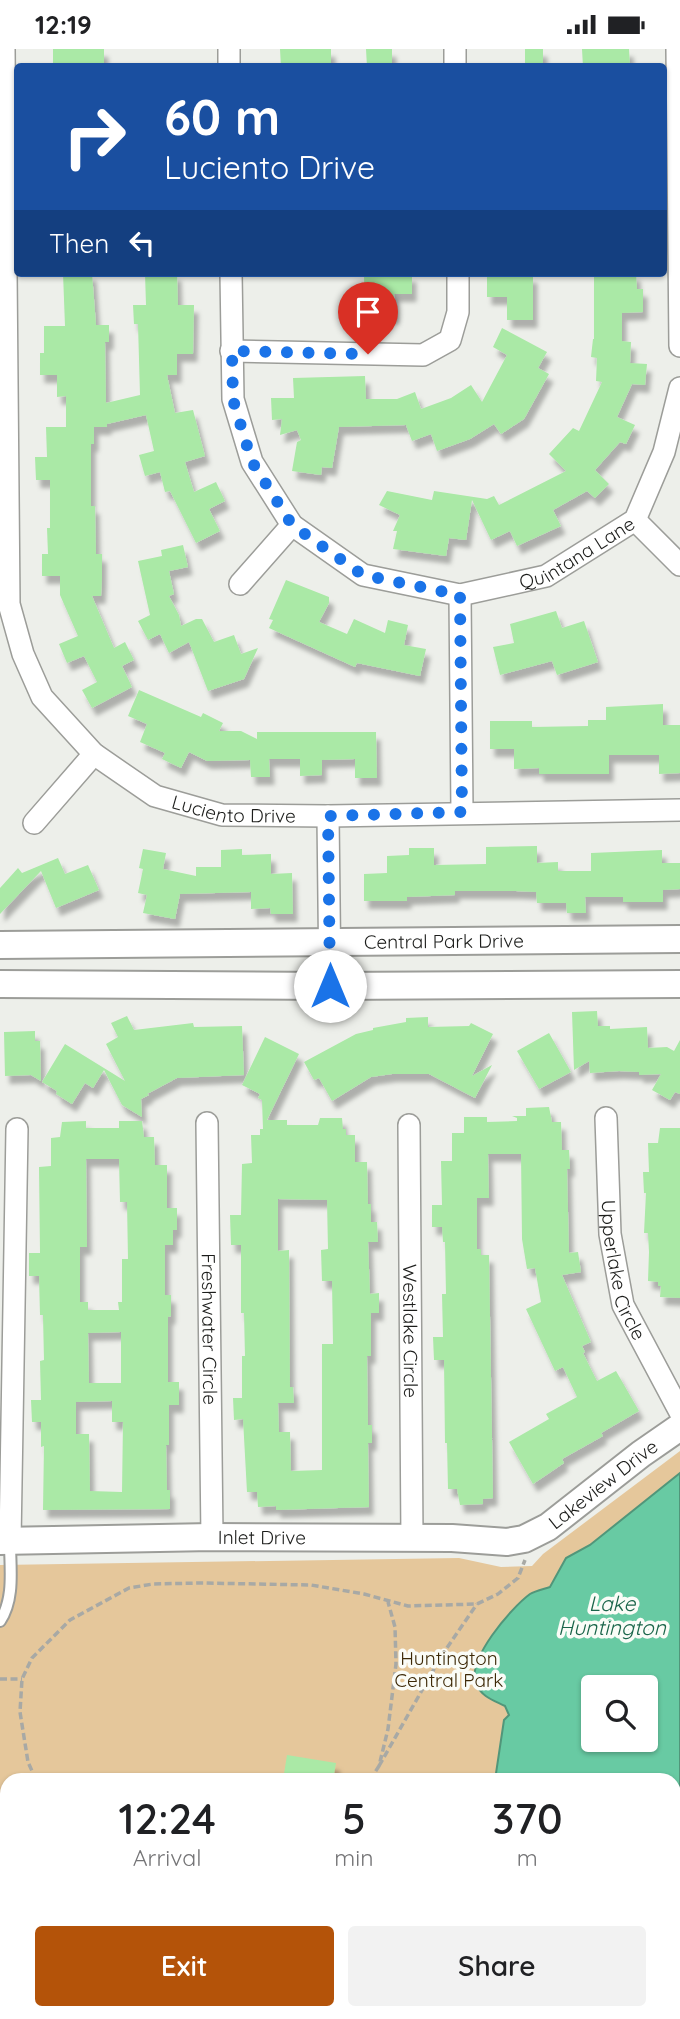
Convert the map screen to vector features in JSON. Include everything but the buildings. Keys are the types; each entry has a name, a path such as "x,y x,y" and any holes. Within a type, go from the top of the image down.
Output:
{"street":[{"name":"Luciento Drive","path":"4,49 9,604 23,654 42,697 94,754 155,796 222,815 328,816 680,810"},
{"path":"677,49 680,346"},
{"path":"231,277 233,400 252,462 292,525 363,575 460,595 462,812"},
{"path":"232,351 423,355 450,340 458,312 458,277"},
{"name":"Quintana Lane","path":"460,595 546,576 635,520 664,452 680,388"},
{"path":"635,520 680,565"},
{"path":"240,584 292,525"},
{"path":"34,823 94,754"},
{"path":"328,816 330,986"},
{"name":"Central Park Drive","path":"0,945 680,939"},
{"path":"0,983 680,985"},
{"name":"Upperlake Circle","path":"606,1118 610,1234 623,1305 680,1412"},
{"name":"Freshwater Circle","path":"207,1123 212,1537"},
{"name":"Westlake Circle","path":"409,1125 412,1539"},
{"path":"5,1541 17,1129"},
{"name":"Lakeview Drive","path":"524,1539 548,1527 680,1427"},
{"name":"Inlet Drive","path":"5,1541 212,1537 452,1538 508,1542 524,1539"}],"lane":[{"path":"0,1621 7,1610 10,1593 5,1541"}],"path":[{"path":"33,1773 28,1762 20,1712 22,1679 32,1658 70,1621 129,1588 189,1583 310,1585 364,1594 408,1606 477,1604 498,1594 518,1578 526,1560 524,1539"},
{"path":"379,1766 388,1729 396,1664 395,1627 388,1602"},
{"path":"374,1773 442,1655 477,1604"},
{"path":"0,1679 22,1679"}],"green space":[{"name":"Huntington Central Park","path":"680,1451 680,1773 0,1773 0,1565 459,1558 501,1567 532,1566 543,1554"}],"water":[{"name":"Lake Huntington","path":"680,1473 680,1773 496,1773 504,1720 509,1715 505,1706 492,1700 478,1688 475,1674 478,1662 492,1635 512,1611 530,1594 550,1587 566,1558 590,1545"}],"route":[{"path":"330,986 328,816 462,812 460,595 363,575 292,525 252,462 233,400 232,351 368,354"}]}
